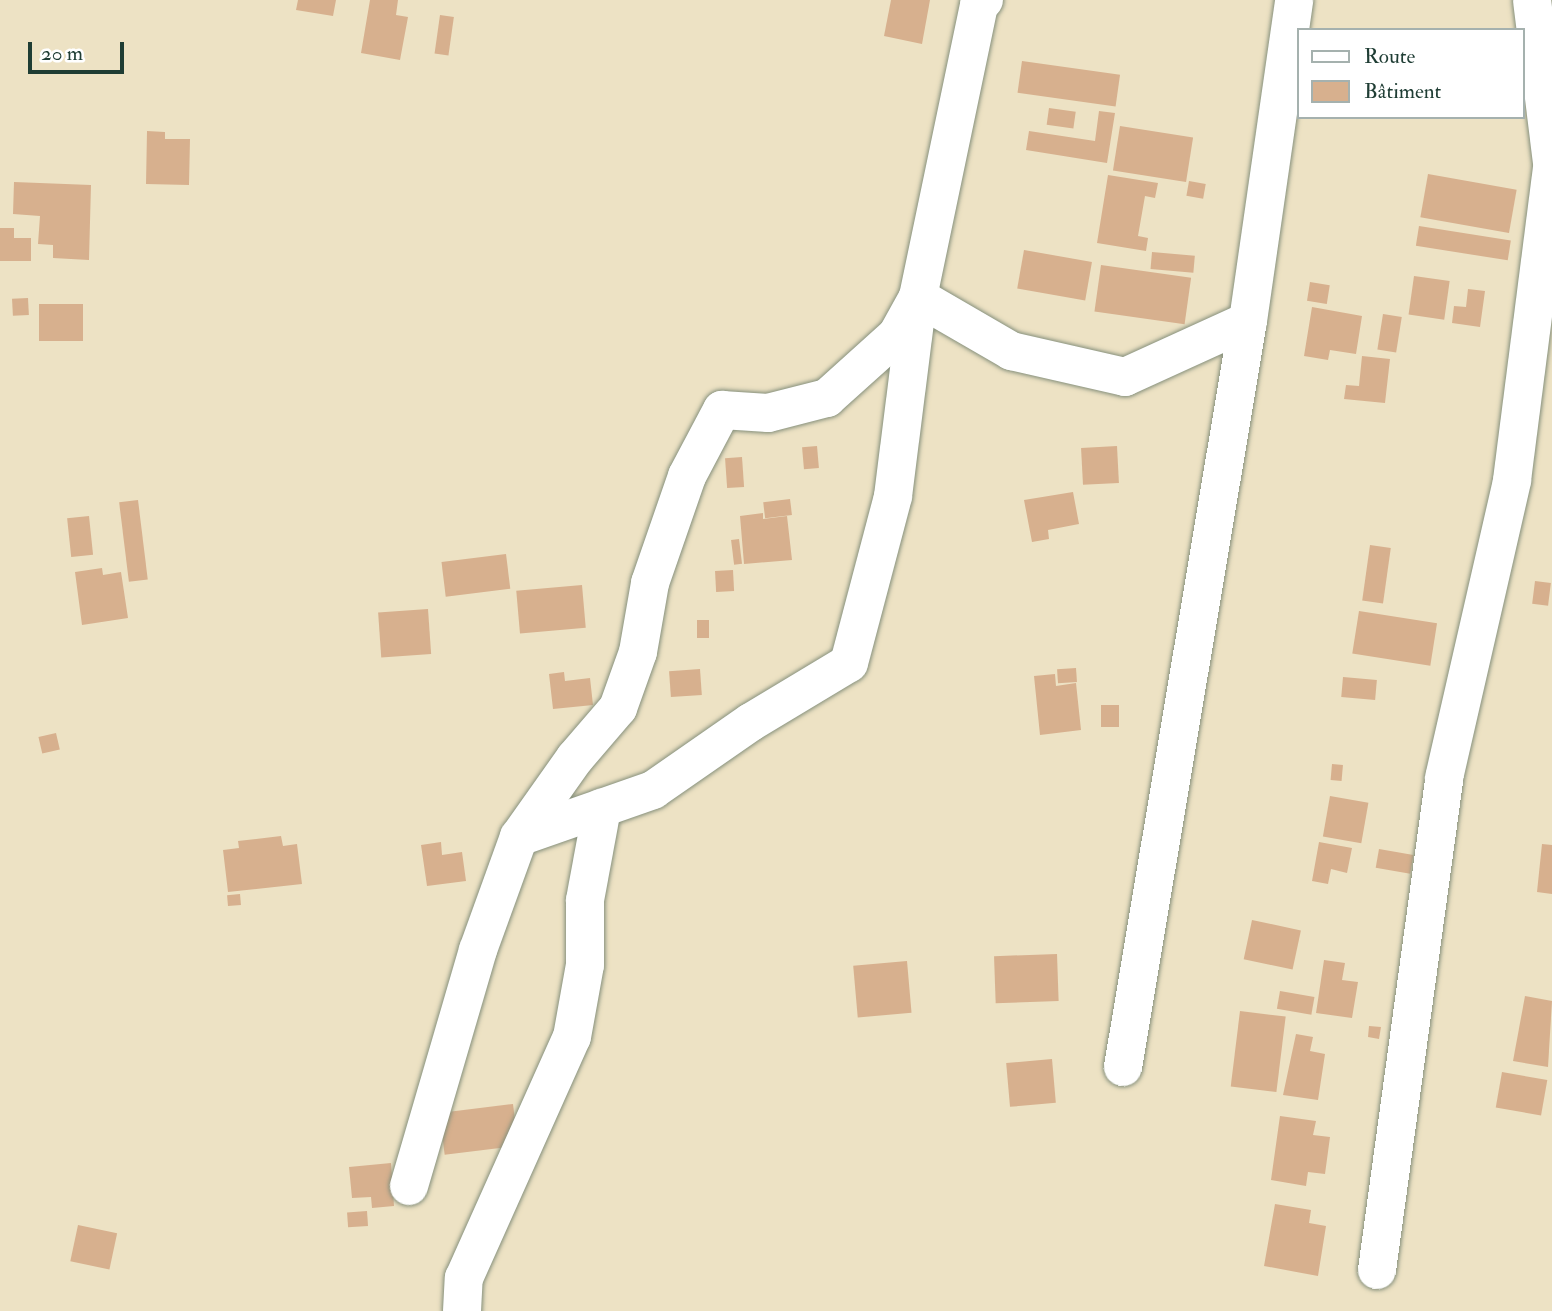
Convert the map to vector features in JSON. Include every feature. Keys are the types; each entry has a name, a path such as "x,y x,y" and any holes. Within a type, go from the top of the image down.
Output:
{"street":[{"path":"519,837 653,790 751,722 849,663 893,496 918,297 979,5 985,0"},
{"path":"1123,1067 1248,321 1294,0"},
{"path":"1532,0 1552,164"},
{"path":"1377,1270 1444,778 1512,480 1552,169"},
{"path":"918,297 1012,351 1125,377 1248,321"},
{"path":"409,1186 478,950 519,837 575,758 618,708 638,652 650,583 684,487 722,410 768,413 827,398 897,335 918,297"},
{"path":"461,1311 464,1278 572,1037 585,965 586,900 602,808"}],"building":[{"path":"298,0 336,0 333,16 296,10"},
{"path":"370,0 398,0 396,15 408,17 400,60 361,53"},
{"path":"891,0 930,0 922,44 884,36"},
{"path":"440,15 454,17 448,56 435,54"},
{"path":"1022,61 1120,75 1116,106 1018,93"},
{"path":"1049,108 1076,112 1073,129 1047,125"},
{"path":"1099,111 1115,113 1107,163 1026,150 1029,131 1095,141"},
{"path":"1120,126 1193,138 1186,182 1113,170"},
{"path":"147,131 165,132 165,139 190,139 189,185 146,184"},
{"path":"1428,174 1517,190 1509,233 1420,217"},
{"path":"1108,175 1158,183 1155,198 1145,196 1138,236 1148,238 1146,251 1097,243"},
{"path":"1189,181 1206,184 1203,199 1186,196"},
{"path":"14,182 91,185 89,260 53,258 53,245 38,244 40,216 13,214"},
{"path":"1419,226 1511,241 1508,260 1416,246"},
{"path":"0,228 14,228 14,238 31,238 31,261 0,261"},
{"path":"1024,250 1092,262 1085,300 1017,288"},
{"path":"1152,252 1195,256 1193,273 1151,269"},
{"path":"1101,265 1191,278 1185,324 1094,312"},
{"path":"1414,276 1450,281 1444,320 1409,315"},
{"path":"1310,282 1330,285 1327,304 1307,301"},
{"path":"1468,289 1485,291 1480,327 1452,323 1454,306 1466,307"},
{"path":"28,298 29,315 13,316 12,299"},
{"path":"39,304 83,304 83,341 39,341"},
{"path":"1312,307 1362,316 1356,354 1330,350 1328,360 1304,356"},
{"path":"1383,314 1402,317 1396,353 1377,350"},
{"path":"1362,356 1390,359 1385,403 1344,399 1346,385 1359,386"},
{"path":"817,446 819,468 804,469 802,447"},
{"path":"1117,446 1119,483 1083,485 1081,448"},
{"path":"742,457 744,487 727,488 725,458"},
{"path":"1073,492 1079,524 1048,530 1049,539 1032,542 1024,500"},
{"path":"790,499 792,515 765,518 763,502"},
{"path":"138,500 148,579 129,582 119,502"},
{"path":"763,513 763,519 787,516 792,560 744,564 740,516"},
{"path":"89,516 93,555 71,557 67,518"},
{"path":"739,539 742,564 734,565 731,540"},
{"path":"1370,545 1391,548 1383,603 1362,600"},
{"path":"506,554 510,589 446,597 441,562"},
{"path":"102,568 103,575 121,572 128,618 82,625 75,572"},
{"path":"733,570 734,591 716,592 715,571"},
{"path":"1535,581 1551,583 1548,606 1532,604"},
{"path":"582,585 586,628 520,634 516,591"},
{"path":"428,609 431,654 381,657 378,612"},
{"path":"1359,611 1437,623 1430,666 1352,653"},
{"path":"697,620 709,620 709,638 697,638"},
{"path":"1076,668 1077,682 1058,683 1057,669"},
{"path":"700,669 702,695 671,697 669,671"},
{"path":"564,672 565,681 590,678 593,705 553,709 549,674"},
{"path":"1055,674 1056,686 1076,683 1081,730 1040,735 1034,676"},
{"path":"1343,677 1377,680 1375,700 1341,697"},
{"path":"1101,705 1119,705 1119,727 1101,727"},
{"path":"56,733 60,750 42,754 38,737"},
{"path":"1332,764 1343,765 1342,781 1331,780"},
{"path":"1330,796 1368,803 1361,843 1323,836"},
{"path":"281,836 283,846 297,844 302,884 228,892 223,850 239,848 238,841"},
{"path":"441,842 442,855 462,852 466,881 427,886 421,845"},
{"path":"1319,842 1352,848 1347,873 1331,869 1328,884 1312,881"},
{"path":"1542,844 1552,845 1552,894 1537,892"},
{"path":"1379,849 1413,855 1410,874 1376,868"},
{"path":"240,894 241,905 228,906 227,895"},
{"path":"1252,920 1301,930 1293,970 1244,959"},
{"path":"1057,954 1059,1001 996,1003 994,956"},
{"path":"1324,960 1345,963 1342,980 1358,982 1352,1018 1316,1013"},
{"path":"907,961 912,1013 858,1018 853,966"},
{"path":"1280,991 1314,997 1311,1015 1277,1009"},
{"path":"1525,996 1552,1001 1548,1067 1513,1061"},
{"path":"1240,1011 1286,1017 1276,1092 1231,1086"},
{"path":"1369,1026 1381,1027 1379,1039 1368,1037"},
{"path":"1296,1034 1313,1037 1310,1051 1325,1054 1318,1100 1283,1095"},
{"path":"1052,1059 1056,1103 1010,1107 1006,1063"},
{"path":"1502,1072 1547,1080 1541,1115 1496,1107"},
{"path":"513,1104 518,1146 445,1155 440,1113"},
{"path":"1280,1116 1316,1121 1313,1135 1330,1137 1325,1174 1308,1172 1306,1186 1271,1180"},
{"path":"391,1163 394,1206 372,1208 371,1197 352,1198 349,1167"},
{"path":"1275,1204 1311,1210 1309,1223 1326,1226 1318,1276 1264,1266"},
{"path":"367,1211 368,1226 348,1227 347,1212"},
{"path":"78,1225 117,1233 109,1270 70,1261"}]}
